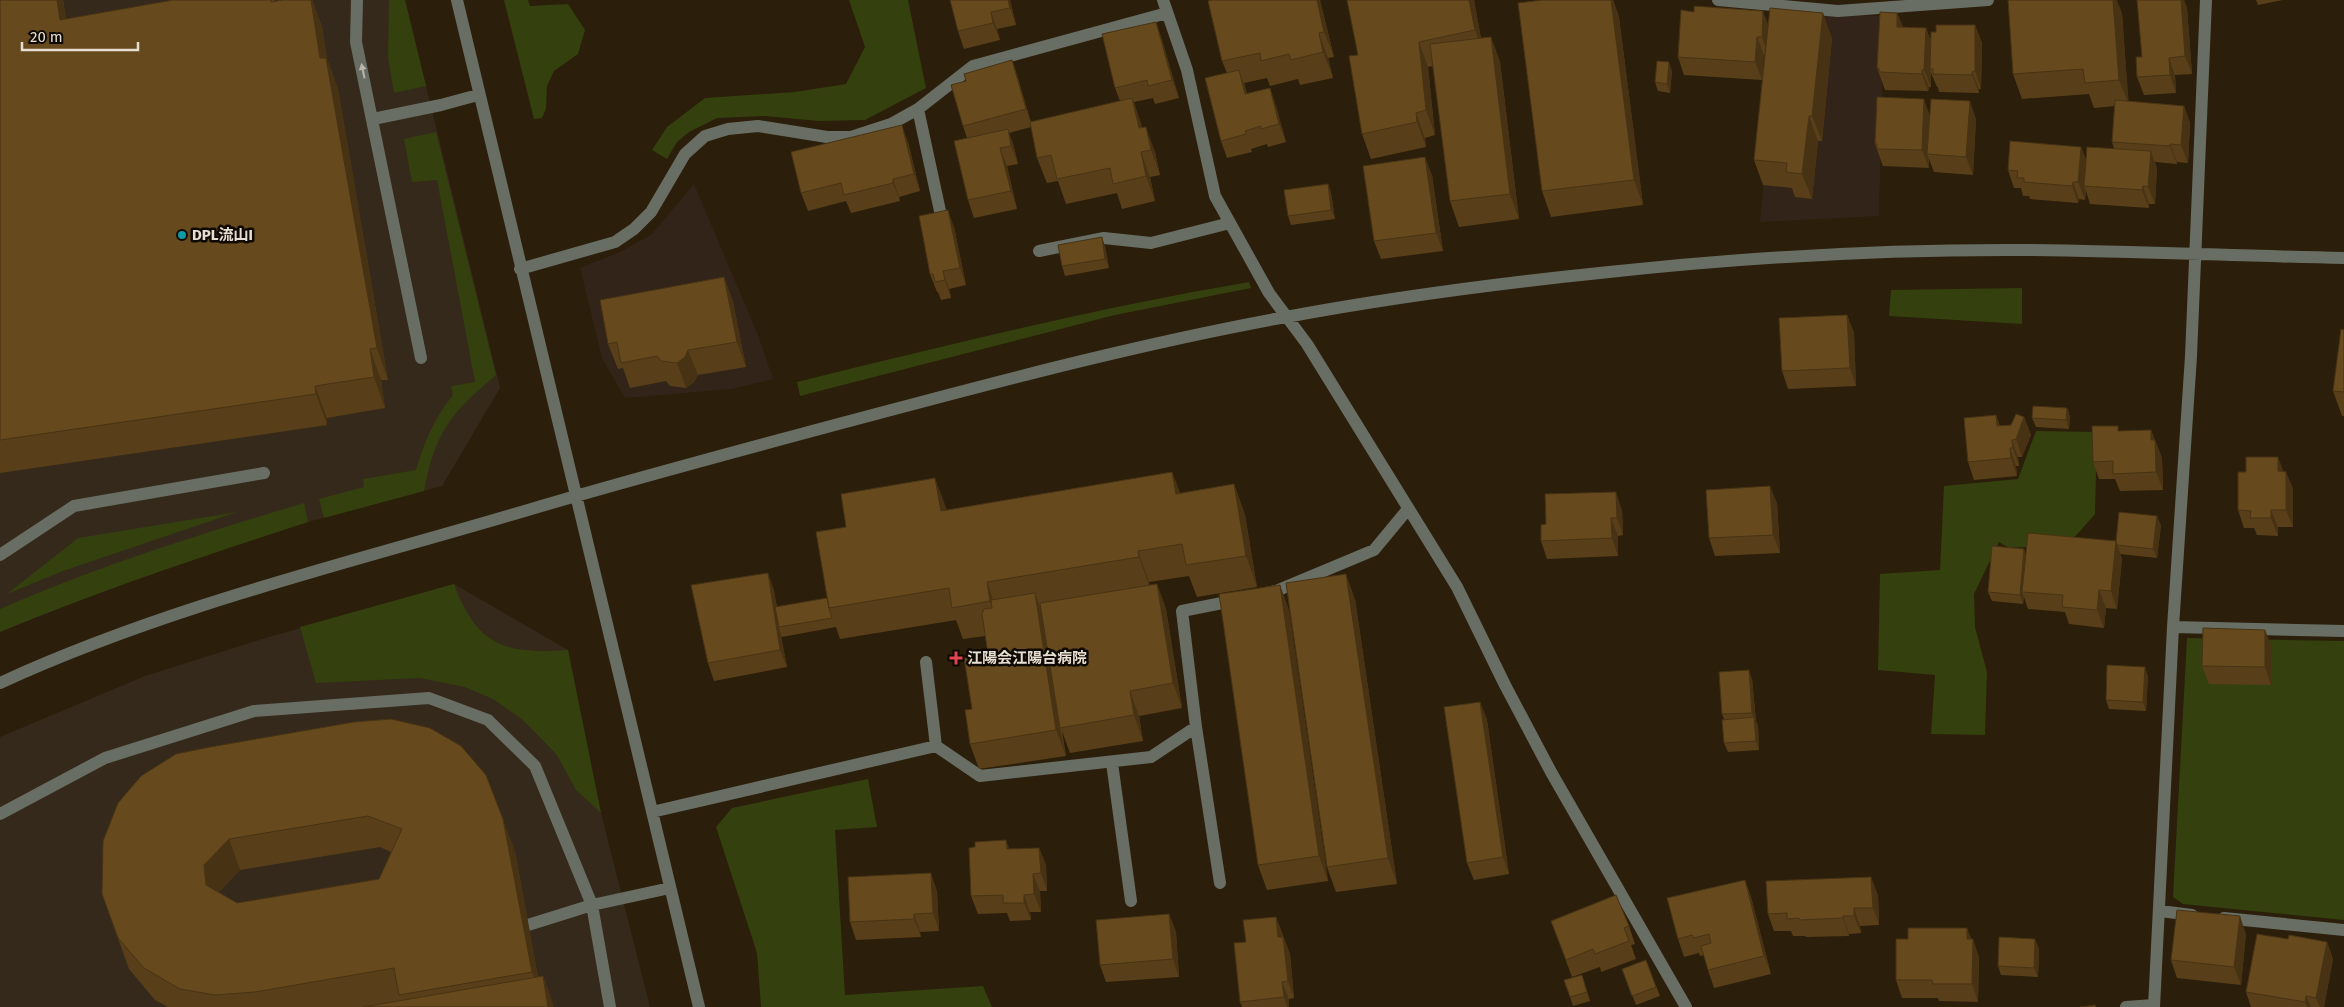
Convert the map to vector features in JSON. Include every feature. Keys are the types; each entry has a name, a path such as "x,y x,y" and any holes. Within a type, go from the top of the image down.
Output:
{"street":[{"path":"357,0 356,42 421,358"},
{"path":"457,0 478,95 699,1007"},
{"path":"1163,0 1187,70 1215,196 1269,293 1307,344 1457,587 1505,685 1551,772 1686,1007"},
{"path":"1718,0 1802,3 1838,10 1988,0"},
{"path":"2126,1007 2154,1006 2173,627 2196,255 2206,0"},
{"path":"520,269 615,242 634,229 651,212 685,154 705,136 728,129 758,126 827,138 852,137 891,124 918,109 973,66 1020,51 1167,13"},
{"path":"373,119 441,105 478,95"},
{"path":"918,109 940,211"},
{"path":"1039,251 1104,238 1151,243 1230,222"},
{"path":"0,683 126,632 267,585 646,475 952,393 1131,349 1286,317 1437,293 1611,271 1855,254 2028,250 2344,258"},
{"path":"0,555 74,506 264,473"},
{"path":"1220,883 1196,728 1182,611 1276,591 1374,550 1408,508"},
{"path":"2173,627 2344,631"},
{"path":"926,662 936,746"},
{"path":"0,814 105,758 254,711 429,698 488,720 535,766 592,905 610,1007"},
{"path":"652,812 936,746 980,776 1152,758 1196,728"},
{"path":"1112,763 1131,901"},
{"path":"528,925 592,905 670,888"},
{"path":"2160,911 2344,930"}],"shaded area":[{"path":"0,0 405,0 500,388 442,486 308,522 190,560 0,632"},
{"path":"1779,14 1884,16 1879,216 1760,222"},
{"path":"694,184 758,335 773,379 732,389 625,398 602,358 580,268 620,252 651,235"},
{"path":"454,584 568,650 601,813 650,1007 0,1007 0,737 145,676 259,640"}],"green space":[{"path":"389,0 405,0 426,86 394,93 388,58"},
{"path":"504,0 528,0 530,6 568,4 585,30 578,54 554,71 547,86 546,109 542,118 534,119"},
{"path":"849,0 908,0 926,88 865,120 819,121 765,116 717,118 689,132 677,142 667,159 652,150 667,127 705,98 795,92 846,84 865,47"},
{"path":"436,132 496,375 467,401 447,425 434,453 424,491 324,518 319,499 364,487 363,479 416,470 430,431 453,395 451,386 475,382 437,180 412,182 404,139"},
{"path":"1249,282 1251,288 1115,315 800,396 797,382 1078,315"},
{"path":"2022,288 2022,324 1889,316 1891,290"},
{"path":"2036,431 2097,432 2095,514 2073,539 2060,545 2009,548 1999,542 1974,594 1975,627 1987,672 1985,735 1931,734 1935,675 1878,670 1880,574 1940,570 1944,486 2018,479"},
{"path":"304,503 308,522 114,588 0,632 0,609 37,593 188,539"},
{"path":"237,512 63,571 7,594 78,538"},
{"path":"454,584 463,605 473,621 496,642 511,648 527,651 568,650 601,813 576,790 557,755 523,720 493,699 465,687 420,678 316,683 300,627"},
{"path":"2187,638 2344,641 2344,920 2183,904 2173,897"},
{"path":"868,779 877,827 835,830 845,995 983,986 992,1007 761,1007 757,953 716,827 732,808"}],"building":[{"name":"DPL流山I","path":"0,0 57,0 60,20 173,0 271,0 271,2 311,0 320,58 326,58 377,348 370,349 374,377 315,386 316,394 0,440"},
{"path":"950,0 1008,0 1010,8 991,12 993,23 958,31"},
{"path":"1317,0 1324,32 1319,33 1323,52 1291,60 1289,54 1261,61 1260,53 1222,61 1208,1"},
{"path":"1347,0 1469,0 1475,30 1419,42 1426,110 1416,113 1417,122 1362,134 1349,56 1358,55"},
{"path":"1542,0 1611,0 1634,180 1542,191 1518,3"},
{"path":"2008,0 2113,0 2119,80 2085,83 2083,69 2013,74"},
{"path":"2137,0 2181,0 2185,56 2169,58 2170,75 2137,77 2136,57 2142,57"},
{"path":"1694,6 1763,11 1762,37 1757,37 1755,62 1678,57 1681,10 1694,12"},
{"path":"1770,8 1823,13 1812,116 1809,116 1802,174 1786,172 1787,163 1754,160"},
{"path":"1880,12 1897,13 1897,27 1926,28 1924,70 1922,70 1922,74 1879,72 1879,68 1877,68"},
{"path":"1156,22 1172,80 1148,86 1147,80 1115,88 1102,34"},
{"path":"1936,25 1975,25 1975,71 1972,72 1972,75 1933,74 1933,69 1930,69 1931,32 1936,32"},
{"path":"1491,37 1510,194 1450,201 1430,44"},
{"path":"1012,60 1026,109 963,126 951,85 966,81 964,74"},
{"path":"1657,61 1669,62 1667,84 1655,82"},
{"path":"1239,70 1245,94 1270,88 1279,124 1261,129 1261,126 1245,131 1246,134 1221,141 1205,78"},
{"path":"1877,97 1924,99 1922,150 1877,149 1877,144 1875,144"},
{"path":"1132,98 1139,128 1146,127 1151,150 1141,152 1146,176 1113,184 1110,168 1057,179 1051,155 1037,158 1030,122"},
{"path":"1931,99 1970,101 1966,157 1927,154"},
{"path":"2115,100 2184,106 2181,145 2112,142"},
{"path":"902,125 914,174 893,179 893,183 844,195 841,183 801,193 791,152"},
{"path":"1008,129 1011,146 1000,148 1011,191 968,200 954,141"},
{"path":"2010,141 2081,147 2078,182 2073,182 2072,186 2024,182 2024,178 2017,178 2018,171 2008,170"},
{"path":"2087,147 2151,151 2148,187 2143,186 2142,190 2084,186"},
{"path":"1425,157 1436,233 1374,241 1363,166"},
{"path":"1328,184 1331,210 1288,216 1284,190"},
{"path":"948,210 960,268 943,271 945,280 935,282 933,274 930,274 919,216"},
{"path":"1102,237 1105,259 1062,266 1058,245"},
{"path":"724,277 737,342 688,350 685,357 677,363 661,361 657,356 621,363 617,342 608,344 600,300"},
{"path":"1847,315 1850,368 1782,371 1779,318"},
{"path":"2341,329 2344,330 2344,392 2333,391"},
{"path":"2033,406 2067,408 2066,420 2032,418"},
{"path":"2016,414 2024,417 2016,439 2012,440 2013,448 2010,448 2011,458 1968,462 1964,418 1996,415 1997,426 2011,425"},
{"path":"2092,426 2118,426 2118,431 2151,430 2151,440 2155,440 2156,472 2113,474 2113,461 2093,462"},
{"path":"2246,457 2278,457 2278,471 2286,472 2286,510 2271,510 2271,518 2250,518 2251,511 2238,510 2238,472 2246,472"},
{"path":"1172,472 1176,494 1234,484 1246,556 1186,565 1182,544 1138,551 1139,557 987,582 990,601 952,608 949,588 829,608 816,532 846,527 841,494 935,478 941,511"},
{"path":"1770,486 1773,535 1709,538 1706,490"},
{"path":"1616,492 1617,518 1611,518 1612,538 1541,541 1541,525 1546,524 1545,494"},
{"path":"2119,512 2157,516 2153,549 2117,545"},
{"path":"2028,533 2116,541 2111,591 2099,590 2097,610 2062,607 2063,595 2022,592"},
{"path":"1992,546 2024,549 2020,595 1988,592"},
{"path":"768,573 780,650 708,663 691,585"},
{"path":"1346,574 1388,858 1327,867 1286,583"},
{"path":"1157,584 1173,683 1130,691 1134,715 1060,728 1040,603"},
{"path":"1280,585 1319,856 1258,865 1219,594"},
{"path":"1035,593 1056,730 970,744 965,710 972,709 964,658 988,654 982,614 984,609 992,608 991,600"},
{"path":"827,598 832,618 779,627 775,607"},
{"path":"2203,628 2265,630 2265,667 2202,666"},
{"path":"2107,665 2145,667 2143,702 2106,700"},
{"path":"1749,670 1752,713 1722,714 1719,672"},
{"path":"1480,702 1503,857 1467,863 1444,707"},
{"path":"1754,717 1756,741 1724,743 1722,720"},
{"path":"391,719 430,728 461,746 486,775 503,819 532,972 399,995 394,968 255,992 215,995 180,989 144,968 118,938 102,894 103,841 118,803 141,776 176,754 354,722","holes":["368,816 402,829 379,879 237,903 206,885 204,865 229,839"]},
{"path":"1006,840 1007,849 1039,848 1041,873 1033,874 1034,894 1024,895 1024,903 1003,903 1003,895 971,896 969,848 975,847 975,842"},
{"path":"931,873 933,913 914,914 914,919 850,922 848,877"},
{"path":"1871,877 1873,908 1854,908 1854,916 1799,920 1799,918 1787,919 1787,913 1768,914 1766,881"},
{"path":"1745,880 1764,956 1708,970 1701,946 1711,943 1709,934 1694,938 1692,935 1678,939 1667,898"},
{"path":"1616,895 1629,926 1624,928 1629,941 1595,954 1593,949 1566,960 1551,921"},
{"path":"2177,910 2240,916 2234,967 2171,960"},
{"path":"1169,914 1173,959 1100,965 1096,920"},
{"path":"1276,917 1278,937 1283,937 1288,981 1282,982 1284,997 1240,1002 1234,943 1246,942 1243,920"},
{"path":"1908,928 1967,928 1967,939 1973,939 1972,984 1933,984 1932,980 1896,980 1896,939 1908,939"},
{"path":"2257,934 2288,939 2289,935 2327,942 2316,998 2306,996 2305,1002 2246,992"},
{"path":"1999,937 2035,939 2034,968 1998,966"},
{"path":"1646,960 1656,987 1632,996 1622,969"},
{"path":"1582,975 1587,992 1570,997 1564,980"},
{"path":"543,976 548,1007 363,1007"},
{"path":"2095,1005 2096,1007 2080,1007"}],"place":[{"name":"DPL流山I","path":"182,235"},
{"name":"江陽会江陽台病院","path":"956,658"}]}
